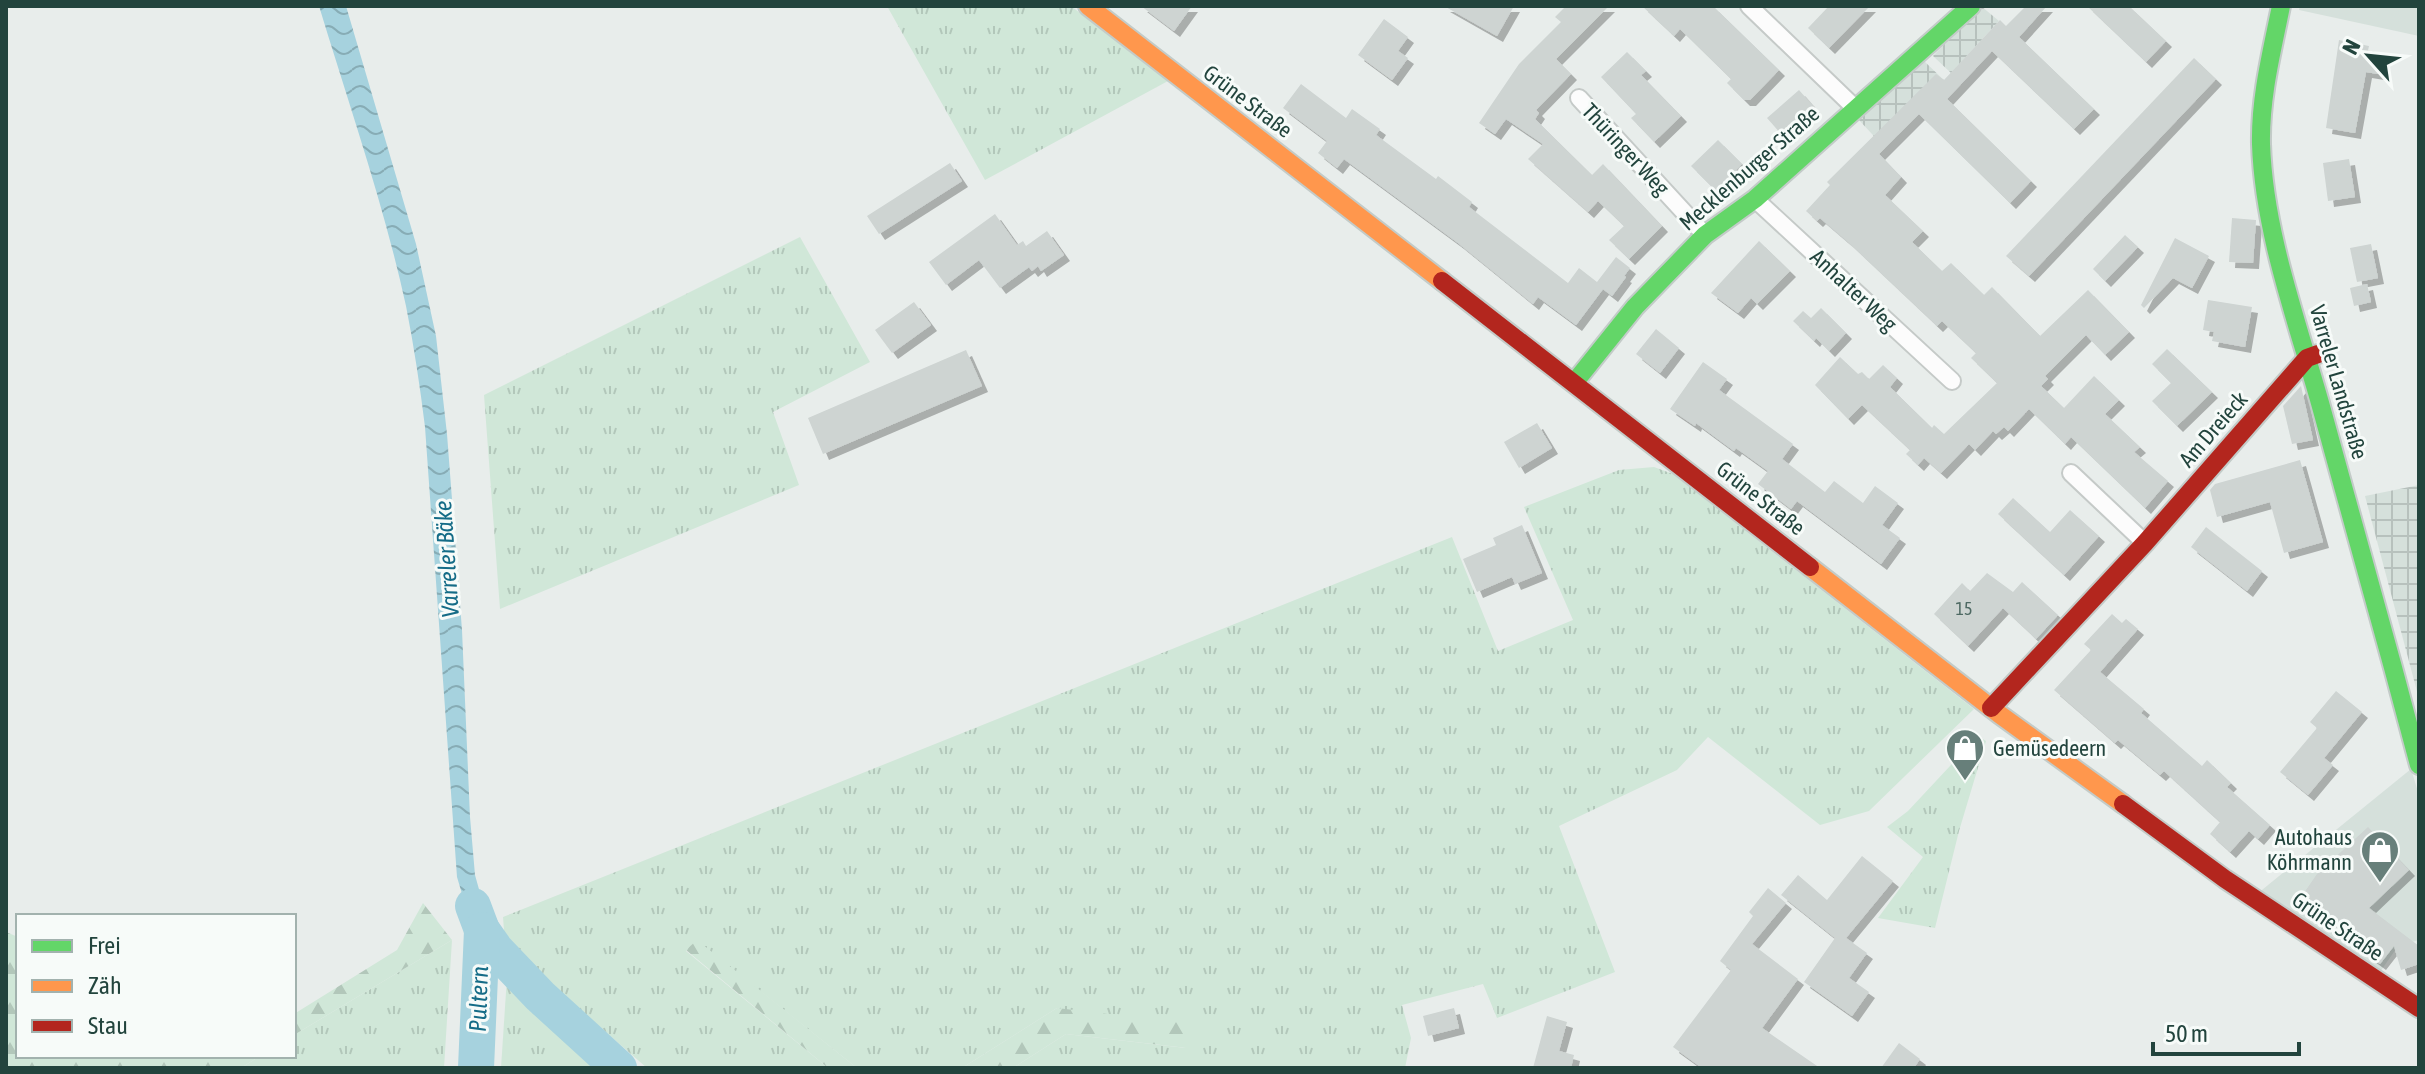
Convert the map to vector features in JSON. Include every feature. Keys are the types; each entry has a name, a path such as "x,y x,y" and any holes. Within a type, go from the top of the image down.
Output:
{"street":[{"name":"Grüne Straße","path":"1088,6 1991,708 2225,879 2419,1008"},
{"path":"1749,6 1855,108"},
{"name":"Mecklenburger Straße","path":"1574,383 1635,307 1705,235 1755,199 1971,6"},
{"name":"Varreler Landstraße","path":"2281,6 2265,93 2261,140 2274,240 2314,356 2419,765"},
{"name":"Thüringer Weg","path":"1579,98 1705,235"},
{"name":"Anhalter Weg","path":"1755,199 1952,381"},
{"name":"Am Dreieck","path":"1991,708 2314,356"},
{"path":"2071,473 2145,543"}],"shaded area":[{"path":"1981,6 1999,21 1951,73 1933,56"},
{"path":"2300,6 2419,6 2419,36 2299,10"},
{"path":"1924,61 1948,84 1885,148 1858,119"},
{"path":"2419,485 2419,699 2365,496"},
{"path":"2411,769 2419,795 2419,940 2398,946 2378,975 2257,894"}],"green space":[{"path":"887,6 1071,6 1168,81 985,180"},
{"path":"800,237 870,362 773,412 799,485 500,609 484,395"},
{"path":"1654,467 1673,474 1974,709 1869,811 1820,825 1708,737 1677,770 1559,826 1615,972 1497,1018 1483,984 1402,1005 1411,1038 1405,1068 1013,1068 1066,1034 1186,1048 1057,1008 962,1068 857,1068 697,941 686,951 828,1068 647,1068 505,944 503,917 1452,537 1498,651 1573,620 1524,507 1619,470"},
{"path":"1978,736 1986,741 1935,928 1878,918 1923,857 1887,827 1908,811"},
{"path":"423,903 452,940 296,1034 296,1013 397,950"},
{"path":"6,932 16,936 16,1058 257,1058 241,1068 6,1068"},
{"path":"452,940 444,1068 241,1068 257,1058 296,1058 296,1034"},
{"path":"697,940 857,1068 828,1068 686,950"},
{"path":"507,977 607,1068 501,1068"},
{"path":"1057,1008 1200,1025 1187,1048 1066,1034 1013,1068 962,1068"}],"water":[{"path":"319,6 346,6 416,244 436,336 462,630 475,875 496,950 474,934 457,877 425,427 409,321 377,193"}],"building":[{"path":"1141,6 1192,6 1174,31"},
{"path":"1444,6 1514,6 1497,36"},
{"path":"1566,6 1609,6 1556,59 1571,74 1536,110 1539,113 1535,119 1592,175 1603,164 1662,226 1629,259 1609,240 1624,226 1598,201 1588,212 1528,159 1543,144 1506,119 1495,134 1479,123 1519,64 1561,22 1555,17"},
{"path":"1642,6 1713,6 1779,70 1750,100 1744,100 1727,83 1731,79 1680,29 1674,36"},
{"path":"1829,6 1870,6 1829,48 1808,28"},
{"path":"2026,6 2047,6 2019,37 2094,109 2074,129 1992,51 1947,99 2031,181 2010,203 1919,114 1879,154 1901,177 1885,195 1923,231 1912,242 1942,271 1951,263 1984,295 1992,287 2040,336 2088,290 2129,332 2105,355 2086,335 2045,376 2048,379 2041,386 2064,408 2094,376 2119,400 2105,414 2140,447 2134,452 2168,481 2145,508 2071,437 2065,444 2029,409 2008,431 2004,427 1996,434 1993,431 1975,450 1969,444 1941,473 1924,458 1918,465 1906,454 1910,450 1862,405 1848,419 1815,385 1840,357 1858,374 1862,372 1869,379 1883,365 1897,378 1890,387 1932,428 1934,425 1944,434 1997,383 1971,358 1976,353 1942,321 1937,326 1848,242 1820,218 1817,221 1806,211 1830,185 1827,182 1936,74 1944,80 2000,20 2006,26"},
{"path":"2087,6 2129,6 2166,41 2146,62"},
{"path":"1384,19 1408,37 1398,51 1408,58 1392,80 1358,55"},
{"path":"2339,40 2369,46 2367,55 2381,57 2378,74 2366,72 2355,133 2326,128"},
{"path":"1627,52 1646,71 1641,75 1681,116 1654,142 1631,118 1636,114 1601,77"},
{"path":"2194,58 2216,79 2029,276 2006,256"},
{"path":"1301,84 1346,118 1352,109 1380,129 1376,135 1472,202 1469,207 1568,283 1579,268 1597,282 1616,257 1630,268 1626,277 1612,296 1603,289 1576,325 1538,297 1533,304 1458,243 1344,159 1337,168 1318,153 1327,141 1283,108"},
{"path":"1799,90 1814,107 1782,135 1767,118"},
{"path":"1718,140 1742,164 1716,191 1691,166"},
{"path":"2349,159 2355,197 2328,201 2323,163"},
{"path":"950,163 962,181 879,234 867,216"},
{"path":"995,214 1017,245 1023,241 1026,246 1047,231 1064,255 1041,271 1038,266 1032,271 1029,267 1000,288 979,260 946,285 929,262"},
{"path":"2232,218 2256,220 2253,263 2229,262"},
{"path":"2125,235 2138,247 2105,281 2093,269"},
{"path":"2175,238 2209,256 2192,288 2173,278 2144,308 2141,305"},
{"path":"1759,241 1790,271 1757,304 1751,298 1738,313 1711,293"},
{"path":"2371,244 2378,278 2357,282 2350,248"},
{"path":"2367,284 2371,302 2354,306 2350,288"},
{"path":"2208,300 2252,307 2245,347 2212,341 2214,332 2203,330"},
{"path":"914,302 931,325 892,353 875,330"},
{"path":"1821,308 1846,333 1829,351 1793,321 1803,311 1811,318"},
{"path":"1656,329 1679,348 1660,373 1636,354"},
{"path":"2167,349 2212,392 2177,426 2152,401 2171,383 2152,364"},
{"path":"966,350 982,386 823,454 808,418"},
{"path":"1703,362 1727,379 1719,390 1793,444 1782,459 1825,492 1834,481 1863,503 1875,486 1898,503 1882,525 1900,538 1881,564 1797,501 1791,509 1758,484 1768,471 1670,409"},
{"path":"2301,386 2313,440 2292,444 2283,406"},
{"path":"1537,423 1552,448 1519,468 1504,442"},
{"path":"2300,460 2323,542 2284,553 2270,502 2217,517 2210,490 2215,484"},
{"path":"2013,498 2050,532 2070,510 2099,536 2064,575 1998,514"},
{"path":"1522,525 1542,573 1515,584 1512,577 1477,592 1463,559 1496,545 1493,538"},
{"path":"2206,527 2262,571 2247,591 2191,547"},
{"path":"1987,573 2013,592 2022,582 2058,615 2036,639 2003,608 1968,646 1934,614 1962,583 1970,591"},
{"path":"2112,614 2122,623 2126,619 2138,629 2100,672 2144,709 2141,713 2202,766 2207,760 2231,783 2227,787 2270,825 2258,839 2249,831 2230,852 2210,834 2220,822 2164,771 2160,775 2118,740 2115,743 2054,690 2091,650 2084,644"},
{"path":"2336,691 2362,712 2324,758 2333,765 2308,795 2280,772 2317,728 2310,722"},
{"path":"2368,827 2409,870 2369,908 2419,946 2419,964 2401,970 2394,946 2380,964 2297,903 2317,874"},
{"path":"1862,856 1893,881 1846,938 1867,953 1849,978 1869,992 1852,1016 1804,982 1835,938 1781,895 1798,875 1827,900"},
{"path":"1768,888 1786,903 1752,944 1798,979 1762,1028 1820,1068 1702,1068 1673,1047 1731,970 1720,961 1753,916 1749,912"},
{"path":"1454,1008 1459,1028 1428,1036 1423,1016"},
{"path":"1547,1016 1567,1022 1559,1051 1574,1055 1571,1068 1533,1068"},
{"path":"1899,1043 1920,1059 1914,1068 1881,1068"}],"waterway":[{"name":"Varreler Bäke","path":"473,906 482,930 496,950 540,996 619,1068"},
{"name":"Pultern","path":"476,1068 482,930"}],"traffic: fast":[{"path":"1574,383 1635,307 1705,235 1755,199 1971,6"},
{"path":"2281,6 2262,109 2261,144 2268,210 2283,275 2419,765"}],"traffic: slow":[{"path":"1088,6 1442,281"},
{"path":"1810,567 1999,714 2123,804"}],"traffic: jam":[{"path":"1442,281 1810,567"},
{"path":"1991,708 2145,543 2307,358 2318,354"},
{"path":"2123,804 2225,879 2419,1008"}],"place":[{"name":"Gemüsedeern","path":"1965,782"},
{"name":"Autohaus Köhrmann","path":"2380,884"}]}
